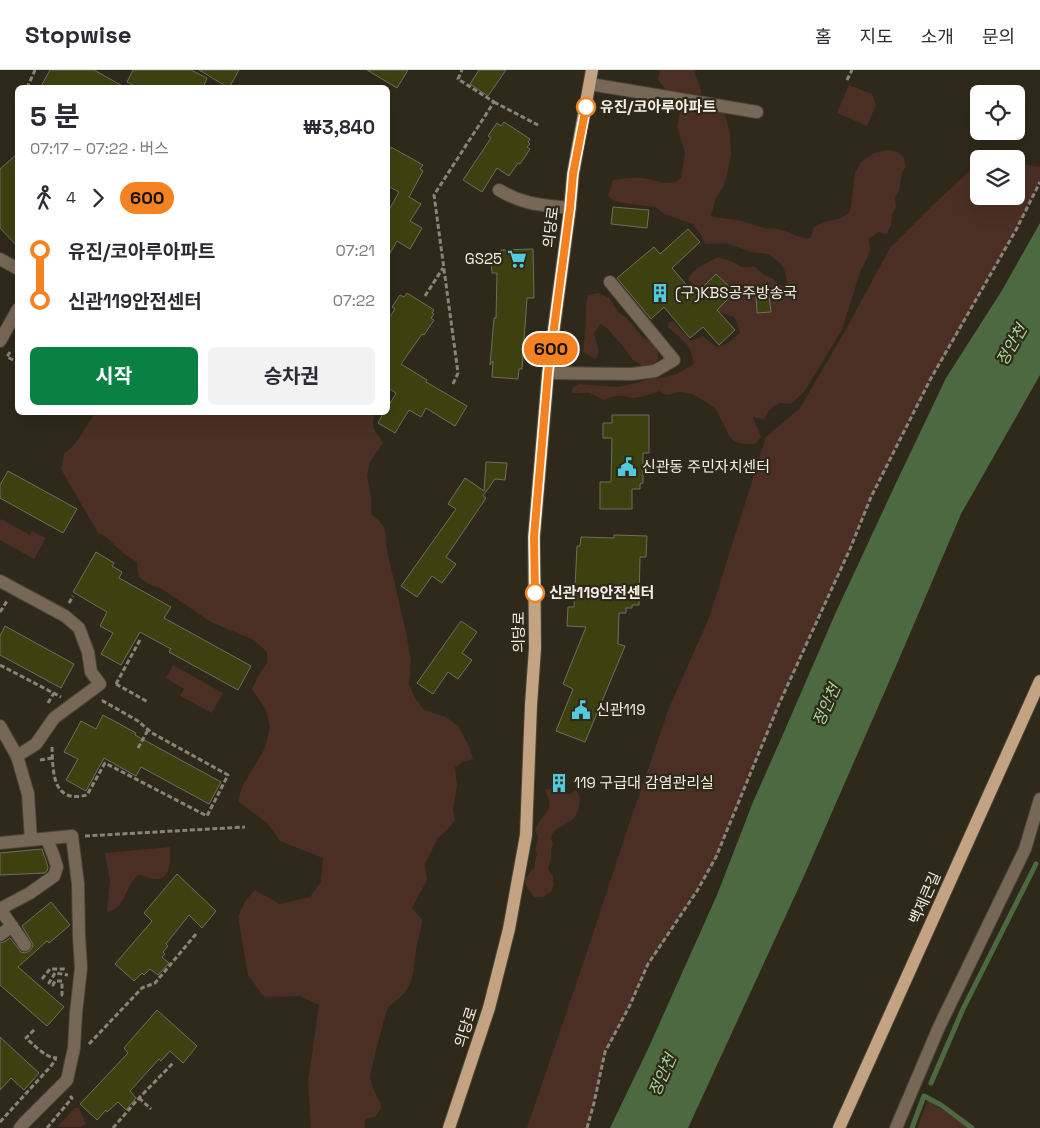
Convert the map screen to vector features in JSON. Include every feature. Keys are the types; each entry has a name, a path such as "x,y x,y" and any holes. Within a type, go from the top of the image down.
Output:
{"main road":[{"name":"의당로","path":"449,1128 489,1008 509,928 526,835 535,648 534,537 548,373 573,174 592,70"},
{"name":"백제큰길","path":"840,1128 1040,681"}],"street":[{"path":"590,84 758,112"},
{"path":"499,190 512,198 529,203 570,208"},
{"path":"0,259 15,267"},
{"path":"548,373 632,374 656,371 674,360 610,282"},
{"path":"0,341 15,314"},
{"path":"0,581 65,616 79,628 88,652 91,672 100,684 54,718 36,744 17,756"},
{"path":"0,726 17,756 28,794 32,840"},
{"path":"896,1128 939,1028 1025,849 1040,799"},
{"path":"0,843 72,836 78,884 81,968 74,1048 67,1080 20,1128"},
{"path":"25,945 0,909 30,893 54,876 57,868 47,839"},
{"path":"0,935 12,926"}],"path":[{"path":"28,85 35,70"},
{"path":"462,70 458,79 494,102 538,125"},
{"path":"847,80 852,70"},
{"path":"453,384 458,374 434,195 494,102"},
{"path":"587,1128 605,1052 630,1005 648,964 697,891 716,857 779,704 850,549 871,497 930,380 1016,230 1040,182"},
{"path":"426,296 444,268"},
{"path":"11,351 7,357 15,361"},
{"path":"0,612 8,598"},
{"path":"113,691 141,638"},
{"path":"0,665 61,697 66,692"},
{"path":"116,684 148,702"},
{"path":"48,703 54,693"},
{"path":"52,746 56,784 59,791 69,796 79,797 88,795 105,762 207,816 228,775 152,733 138,721 103,701 94,704"},
{"path":"138,748 148,730"},
{"path":"40,760 52,758"},
{"path":"72,836 245,827"},
{"path":"84,1049 142,988 155,983 196,934"},
{"path":"42,979 50,969 70,969 70,975 55,973 49,982 53,985 55,980 62,981 62,995 71,996"},
{"path":"34,1030 26,1038 42,1052 56,1059"},
{"path":"0,1122 60,1056"},
{"path":"113,1128 174,1062"},
{"path":"139,1098 151,1109"}],"shaded area":[{"path":"660,70 694,70 701,93 699,95 668,91 658,80"},
{"path":"849,85 872,94 876,105 867,126 837,113"},
{"path":"681,104 711,114 721,112 725,115 730,133 731,155 726,179 716,198 711,216 714,217 738,220 765,228 779,229 803,238 811,238 814,227 824,222 839,219 849,213 855,173 861,162 874,153 887,150 898,152 904,158 906,167 902,172 899,191 895,198 896,207 892,214 891,225 887,234 878,232 869,239 870,250 860,272 842,330 804,392 791,404 779,403 769,410 764,419 753,417 761,437 755,444 734,441 716,409 692,394 676,392 668,395 659,391 638,397 619,396 604,400 589,393 572,393 572,388 579,384 619,387 677,374 694,364 688,346 668,327 669,322 673,321 691,341 703,336 716,347 726,344 740,333 734,317 716,311 688,279 697,268 718,257 741,267 755,267 765,276 772,278 784,287 787,282 782,265 769,254 751,252 726,243 705,244 693,224 664,214 656,207 622,203 614,201 608,196 613,180 639,178 672,183 681,178 685,153 677,127"},
{"path":"1025,164 1040,167 1040,182 1016,230 930,380 871,497 850,549 779,704 716,857 697,891 649,964 605,1052 587,1128 527,1128 669,708 709,618 766,437 800,408 890,248 970,170 970,205 1025,205"},
{"path":"598,293 609,298 618,312 627,318 644,338 651,341 658,349 658,359 653,367 647,368 633,360 606,327 600,324 594,334 598,350 596,359 583,352 587,298 588,295"},
{"path":"94,415 375,415 373,426 383,443 370,462 367,475 371,498 371,514 382,524 386,535 386,546 411,660 409,684 415,698 424,710 446,717 458,726 469,746 473,759 455,767 457,786 453,809 455,820 438,838 425,864 427,880 412,908 422,919 413,974 405,992 386,1012 370,1078 382,1107 375,1117 365,1119 365,1128 311,1128 308,1083 319,1005 300,996 264,997 248,975 238,916 246,900 255,890 280,904 310,897 321,882 323,858 280,841 268,824 238,801 242,787 265,748 270,727 266,710 252,689 267,663 267,652 254,640 211,622 160,588 148,584 139,577 137,562 98,533 61,469 64,454 75,444"},
{"path":"1,519 30,535 32,531 46,538 34,559 0,540"},
{"path":"173,665 223,693 212,713 180,696 184,689 166,678"},
{"path":"548,789 562,791 566,794 571,794 576,790 580,798 576,816 552,834 553,844 548,869 553,876 554,885 551,892 543,897 534,897 524,880 535,867 537,854 535,850 538,838 535,831 540,820 549,809 549,799 545,791"},
{"path":"170,847 167,873 160,879 138,875 119,906 107,912 110,881 105,853"},
{"path":"928,1100 969,1128 917,1128"},
{"path":"75,1108 79,1108 86,1124 81,1127 57,1127"}],"water":[{"name":"정안천","path":"1040,223 1040,375 961,514 804,876 688,1128 610,1128 648,1049 717,895 753,802 836,612 896,483 946,378 1001,292"}],"building":[{"path":"50,70 94,70 121,85 42,85"},
{"path":"133,70 191,70 207,78 204,85 133,85 127,82"},
{"path":"199,70 239,70 231,85 224,85"},
{"path":"367,70 408,70 397,88"},
{"path":"479,70 506,70 488,96 470,84"},
{"path":"504,122 530,139 528,142 530,144 527,147 530,149 509,176 497,168 482,192 463,180 491,138 488,136 497,123 501,126"},
{"path":"391,147 423,165 420,169 423,171 409,197 421,204 410,221 422,228 410,249 397,241 390,253 390,208 399,192 390,187"},
{"path":"15,156 15,244 0,228 0,169"},
{"path":"613,207 649,210 647,228 611,224"},
{"name":"(구)KBS공주방송국","path":"688,229 700,242 672,268 695,295 716,274 735,292 717,310 735,330 719,345 703,327 690,338 664,307 651,319 617,278 654,247 660,254"},
{"path":"533,249 534,298 527,298 522,369 519,369 518,379 492,377 493,361 490,365 494,318 496,318 497,273 492,273 491,257 502,257 501,250"},
{"path":"407,293 434,310 431,318 434,320 401,364 427,380 426,382 467,406 455,426 426,408 421,417 409,410 395,433 378,423 382,415 390,415 390,404 396,393 390,389 390,317 395,309 392,307 400,295 404,297"},
{"path":"756,295 769,295 771,312 757,313"},
{"name":"신관동 주민자치센터","path":"612,415 649,415 649,453 643,453 643,483 640,484 640,489 632,489 632,509 600,509 600,482 611,482 612,438 603,438 603,423 612,423"},
{"path":"486,462 507,463 505,480 495,479 483,496 486,498 446,557 456,564 442,583 432,576 417,597 401,586 456,509 448,504 465,478 484,491"},
{"path":"8,471 77,509 63,533 0,498 0,485"},
{"path":"614,535 647,536 646,557 640,557 639,605 632,605 632,608 626,608 626,613 619,613 618,644 625,646 585,742 556,731 573,689 563,684 586,627 567,626 568,607 574,607 577,546 580,546 581,537 614,538"},
{"path":"96,552 114,563 112,566 122,572 119,578 171,607 164,618 251,666 238,690 169,652 171,649 140,632 121,665 101,654 113,633 100,626 107,612 73,592"},
{"path":"461,621 477,632 462,653 472,660 458,679 448,672 433,694 417,683"},
{"path":"5,626 74,664 61,688 0,655 0,636"},
{"path":"103,715 136,733 135,735 221,782 209,804 141,767 136,776 104,758 86,791 66,780 78,759 64,752 81,721 96,729"},
{"path":"42,849 48,867 44,873 0,875 0,853"},
{"path":"177,874 216,911 202,928 189,915 166,944 168,946 163,952 165,954 162,957 169,963 158,975 150,969 144,975 142,973 134,981 115,964 152,921 144,913"},
{"path":"51,902 70,925 49,943 47,941 18,967 64,1007 47,1026 0,985 0,943 10,938 21,952 30,951 33,944 22,926"},
{"path":"157,1010 197,1046 183,1063 170,1051 161,1061 159,1059 130,1091 136,1098 126,1110 118,1102 107,1112 106,1110 97,1120 80,1104 128,1053 124,1048"},
{"path":"0,1037 39,1073 24,1090 11,1078 0,1090"}],"waterway":[{"path":"931,1083 963,1009 1036,864"},
{"path":"912,1128 924,1096 941,1105 972,1128"}],"bus line":[{"name":"600","path":"535,593 534,537 548,373 573,174 586,107"}],"place":[{"name":"유진/코아루아파트","path":"586,107"},
{"name":"GS25","path":"517,259"},
{"name":"(구)KBS공주방송국","path":"660,293"},
{"name":"신관동 주민자치센터","path":"627,467"},
{"name":"신관119안전센터","path":"535,593"},
{"name":"신관119","path":"581,710"},
{"name":"119 구급대 감염관리실","path":"559,783"}]}
